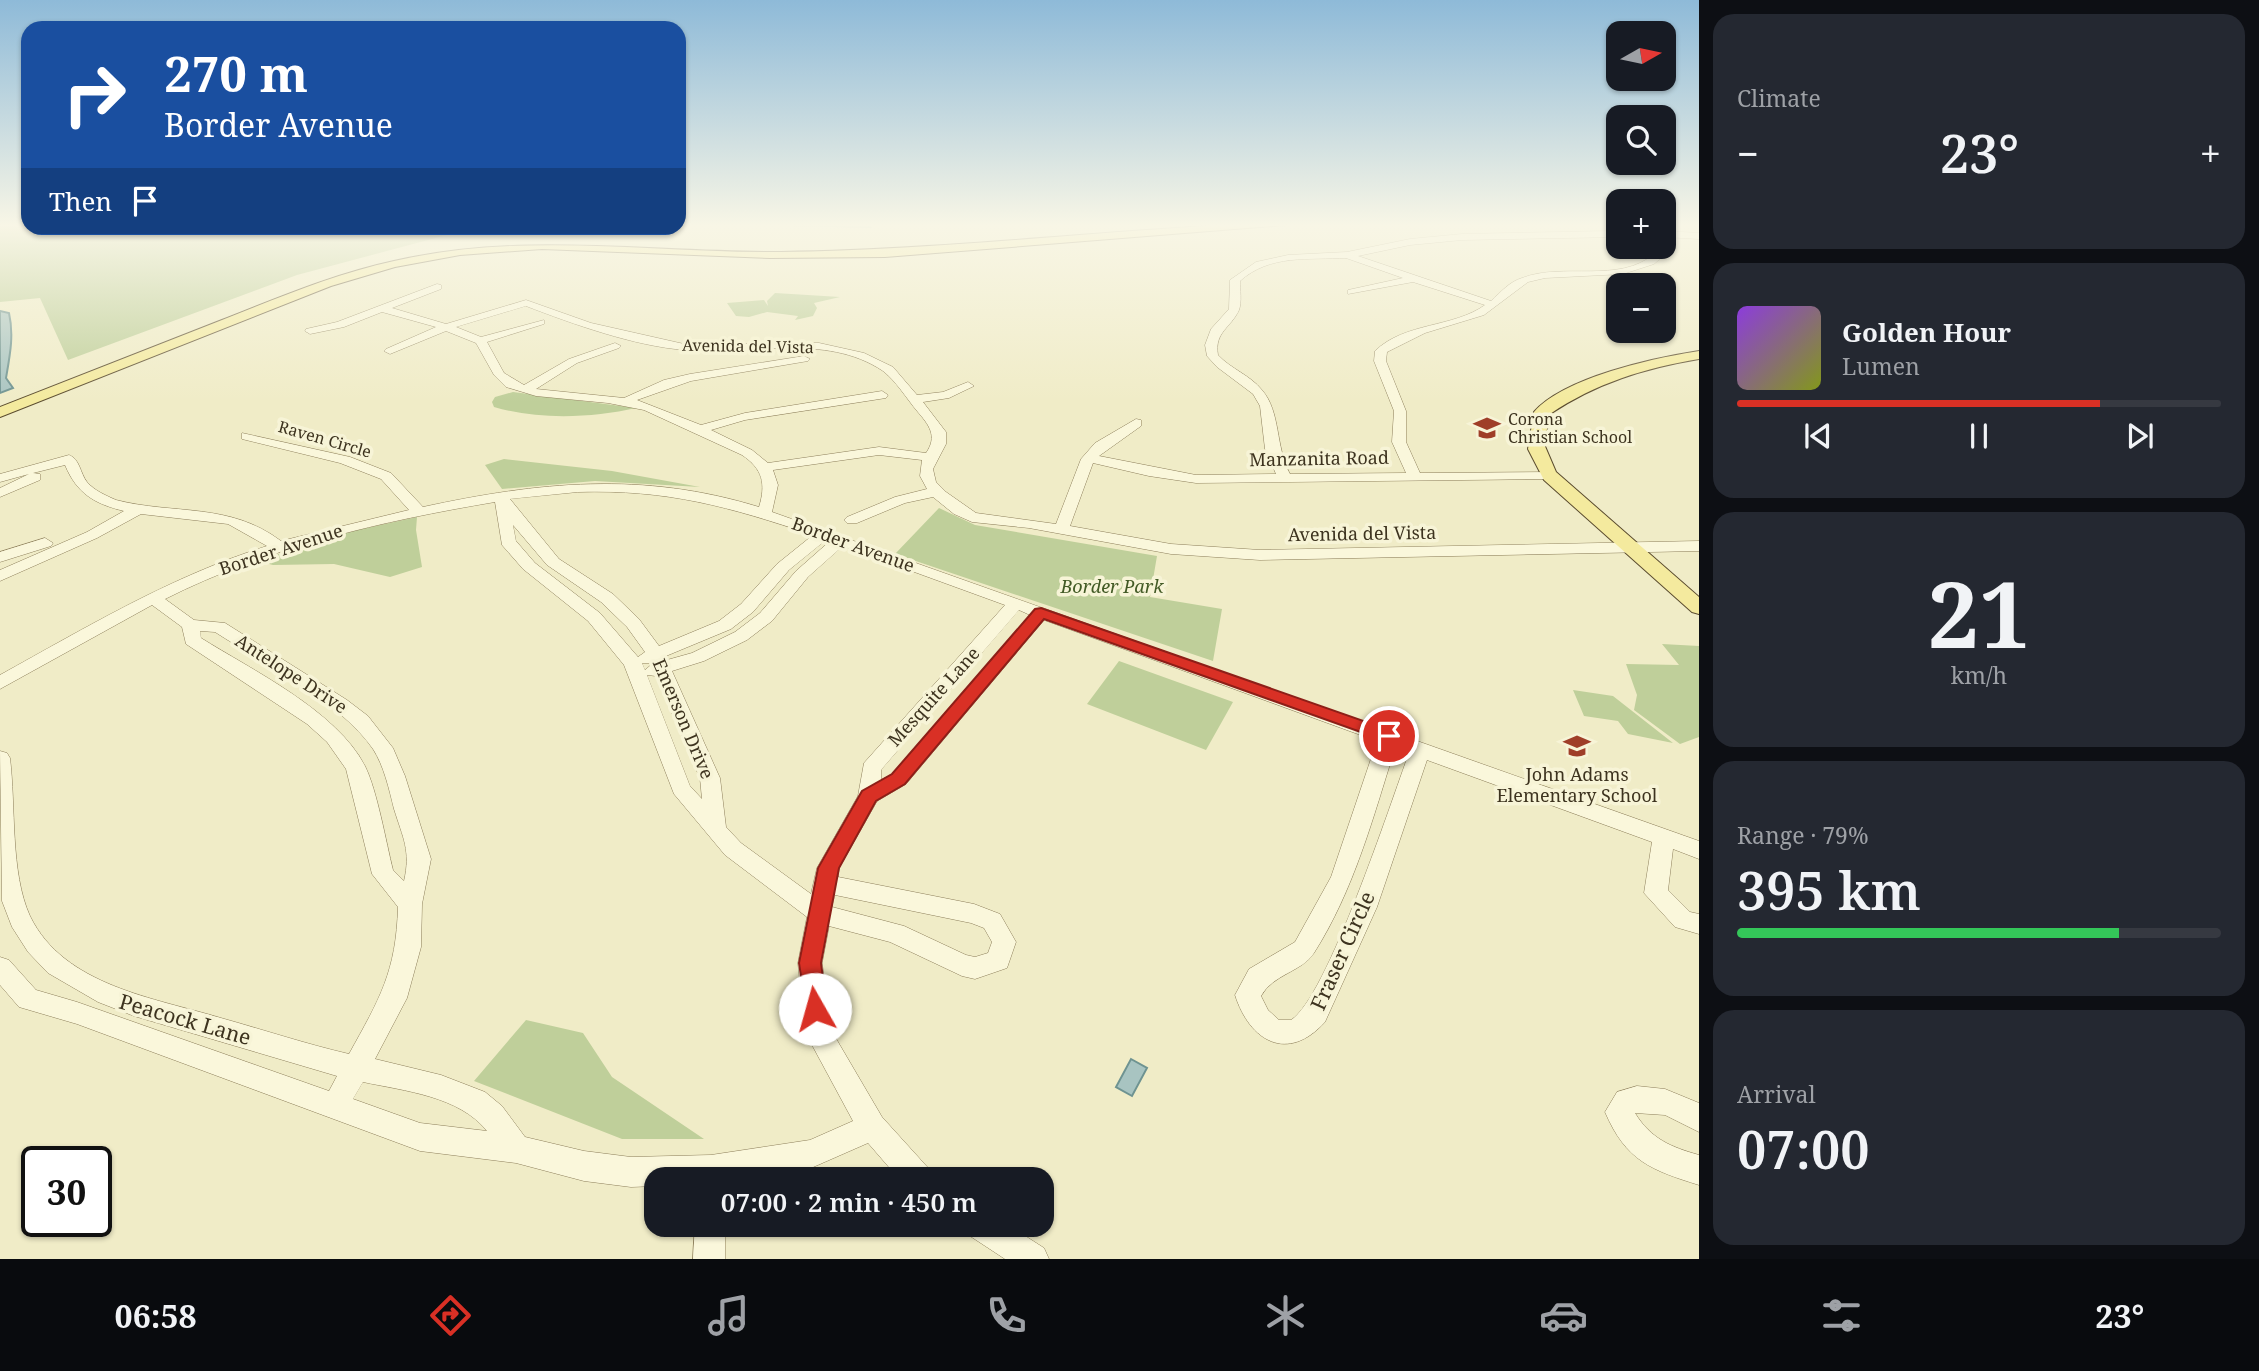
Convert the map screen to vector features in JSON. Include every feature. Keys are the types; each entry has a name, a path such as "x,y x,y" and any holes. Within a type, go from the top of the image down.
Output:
{"main road":[{"path":"0,410 83,374 313,284"},
{"path":"0,410 325,284"},
{"path":"1699,355 1605,378 1558,401 1542,412 1544,419 1535,440 1538,454 1550,476 1699,608"},
{"path":"1544,419 1615,382 1699,360"}],"street":[{"path":"1235,284 1234,309 1210,339 1210,348 1224,367 1263,400 1267,408 1270,440 1285,478"},
{"path":"1352,292 1391,284"},
{"path":"1428,284 1492,304"},
{"path":"1415,477 1399,442 1400,411 1380,361 1381,351 1396,341 1485,311 1509,287 1516,284"},
{"path":"310,331 383,309 437,287"},
{"name":"Avenida del Vista","path":"446,327 526,303 588,326 684,346 797,344 852,353 888,370 902,382 939,432 939,444 929,457 926,470 928,482 935,492 958,512 972,517 1171,549 1260,555 1699,546"},
{"path":"383,309 446,327 480,341 501,379 527,390 625,402 662,411 749,453 767,467 868,452 929,457"},
{"path":"480,341 540,322"},
{"path":"390,351 446,327"},
{"path":"527,390 573,361 615,346"},
{"path":"625,402 647,388 675,379 804,359"},
{"path":"913,399 945,395 968,386"},
{"path":"700,429 735,418 851,403 883,396"},
{"path":"1061,531 1090,458 1100,446 1136,423"},
{"name":"Raven Circle","path":"247,436 345,460 386,475 419,512"},
{"name":"Manzanita Road","path":"1090,458 1149,472 1196,479 1550,476"},
{"path":"0,478 71,462"},
{"path":"0,493 71,462"},
{"path":"71,462 81,484 101,499 132,507 233,520 255,529 279,547"},
{"path":"760,513 771,497 767,467"},
{"name":"Border Avenue","path":"0,683 153,598 232,563 279,547 419,512 592,487 635,487 703,497 832,537 1699,850"},
{"path":"852,520 900,500 935,492"},
{"name":"Emerson Drive","path":"503,500 553,562 607,598 633,623 660,661 710,778 716,831"},
{"name":"Emerson Drive","path":"503,500 508,542 529,566 594,617 637,669 681,789 716,831 750,863 821,914 895,933 962,965 986,966 998,961 1002,954 1004,942 992,921 974,914 826,884"},
{"path":"0,557 62,537 132,507"},
{"path":"0,576 102,530 132,507"},
{"path":"637,669 660,661 698,657 741,636 766,617 832,537"},
{"name":"Antelope Drive","path":"153,598 190,625 219,627 340,704 361,721 383,748 395,776 420,859 410,904 409,947 394,998 335,1106"},
{"name":"Mesquite Lane","path":"908,1167 872,1126 818,1032 810,963 828,868 869,796 871,768 998,627 1015,604"},
{"name":"Mesquite Lane","path":"869,796 899,779 1041,613"},
{"name":"Antelope Drive","path":"190,625 192,640 314,719 334,737 356,768 368,805 383,874 410,904"},
{"path":"314,719 340,704"},
{"name":"Fraser Circle","path":"1389,736 1342,878 1304,949 1258,977 1248,995 1251,1008 1262,1024 1274,1030 1290,1034 1306,1028 1316,1014 1365,907 1421,748"},
{"name":"Peacock Lane","path":"0,758 4,886 20,920 38,946 79,982 111,998 358,1068 414,1081 477,1102 506,1133 516,1149"},
{"path":"1663,839 1656,893 1683,920 1699,924"},
{"name":"Peacock Lane","path":"0,968 28,999 77,1013 420,1137 516,1149 584,1166 644,1172"},
{"path":"1699,1118 1651,1097 1627,1101 1619,1112 1629,1134 1641,1146 1661,1158 1699,1170"},
{"name":"Peacock Lane","path":"749,1167 811,1154 872,1126"},
{"path":"709,1259 710,1237"},
{"path":"999,1237 1032,1259"}],"green space":[{"path":"0,284 273,284 68,360 40,298 0,302"},
{"path":"775,293 840,297 814,303 817,308 813,316 795,320 798,316 767,312 749,317 736,316 727,303 764,300 768,306 767,301"},
{"path":"513,392 636,408 601,414 547,416 494,407 492,402 495,397"},
{"path":"504,459 612,471 700,487 595,481 502,489 485,465"},
{"name":"Border Park","path":"939,508 975,525 1157,556 1150,597 1222,609 1213,661 895,554"},
{"path":"417,517 416,530 422,567 390,577 334,564 273,565 258,561 334,535"},
{"path":"1662,644 1699,646 1699,737 1680,744 1634,710 1637,695 1626,664 1679,665"},
{"path":"1119,661 1233,702 1206,750 1087,704"},
{"path":"1573,690 1613,696 1673,743 1628,734 1618,721 1584,716"},
{"path":"526,1020 583,1033 612,1077 704,1139 622,1139 474,1081"}],"water":[{"path":"0,311 9,313 11,345 6,378 13,388 0,393"},
{"path":"1131,1059 1147,1068 1132,1096 1116,1087"}],"place":[{"name":"Corona Christian School","path":"1487,428"},
{"name":"John Adams Elementary School","path":"1577,746"}],"route":[{"path":"815,1009 810,963 828,868 854,821 869,796 899,779 1041,613 1389,736"}]}
